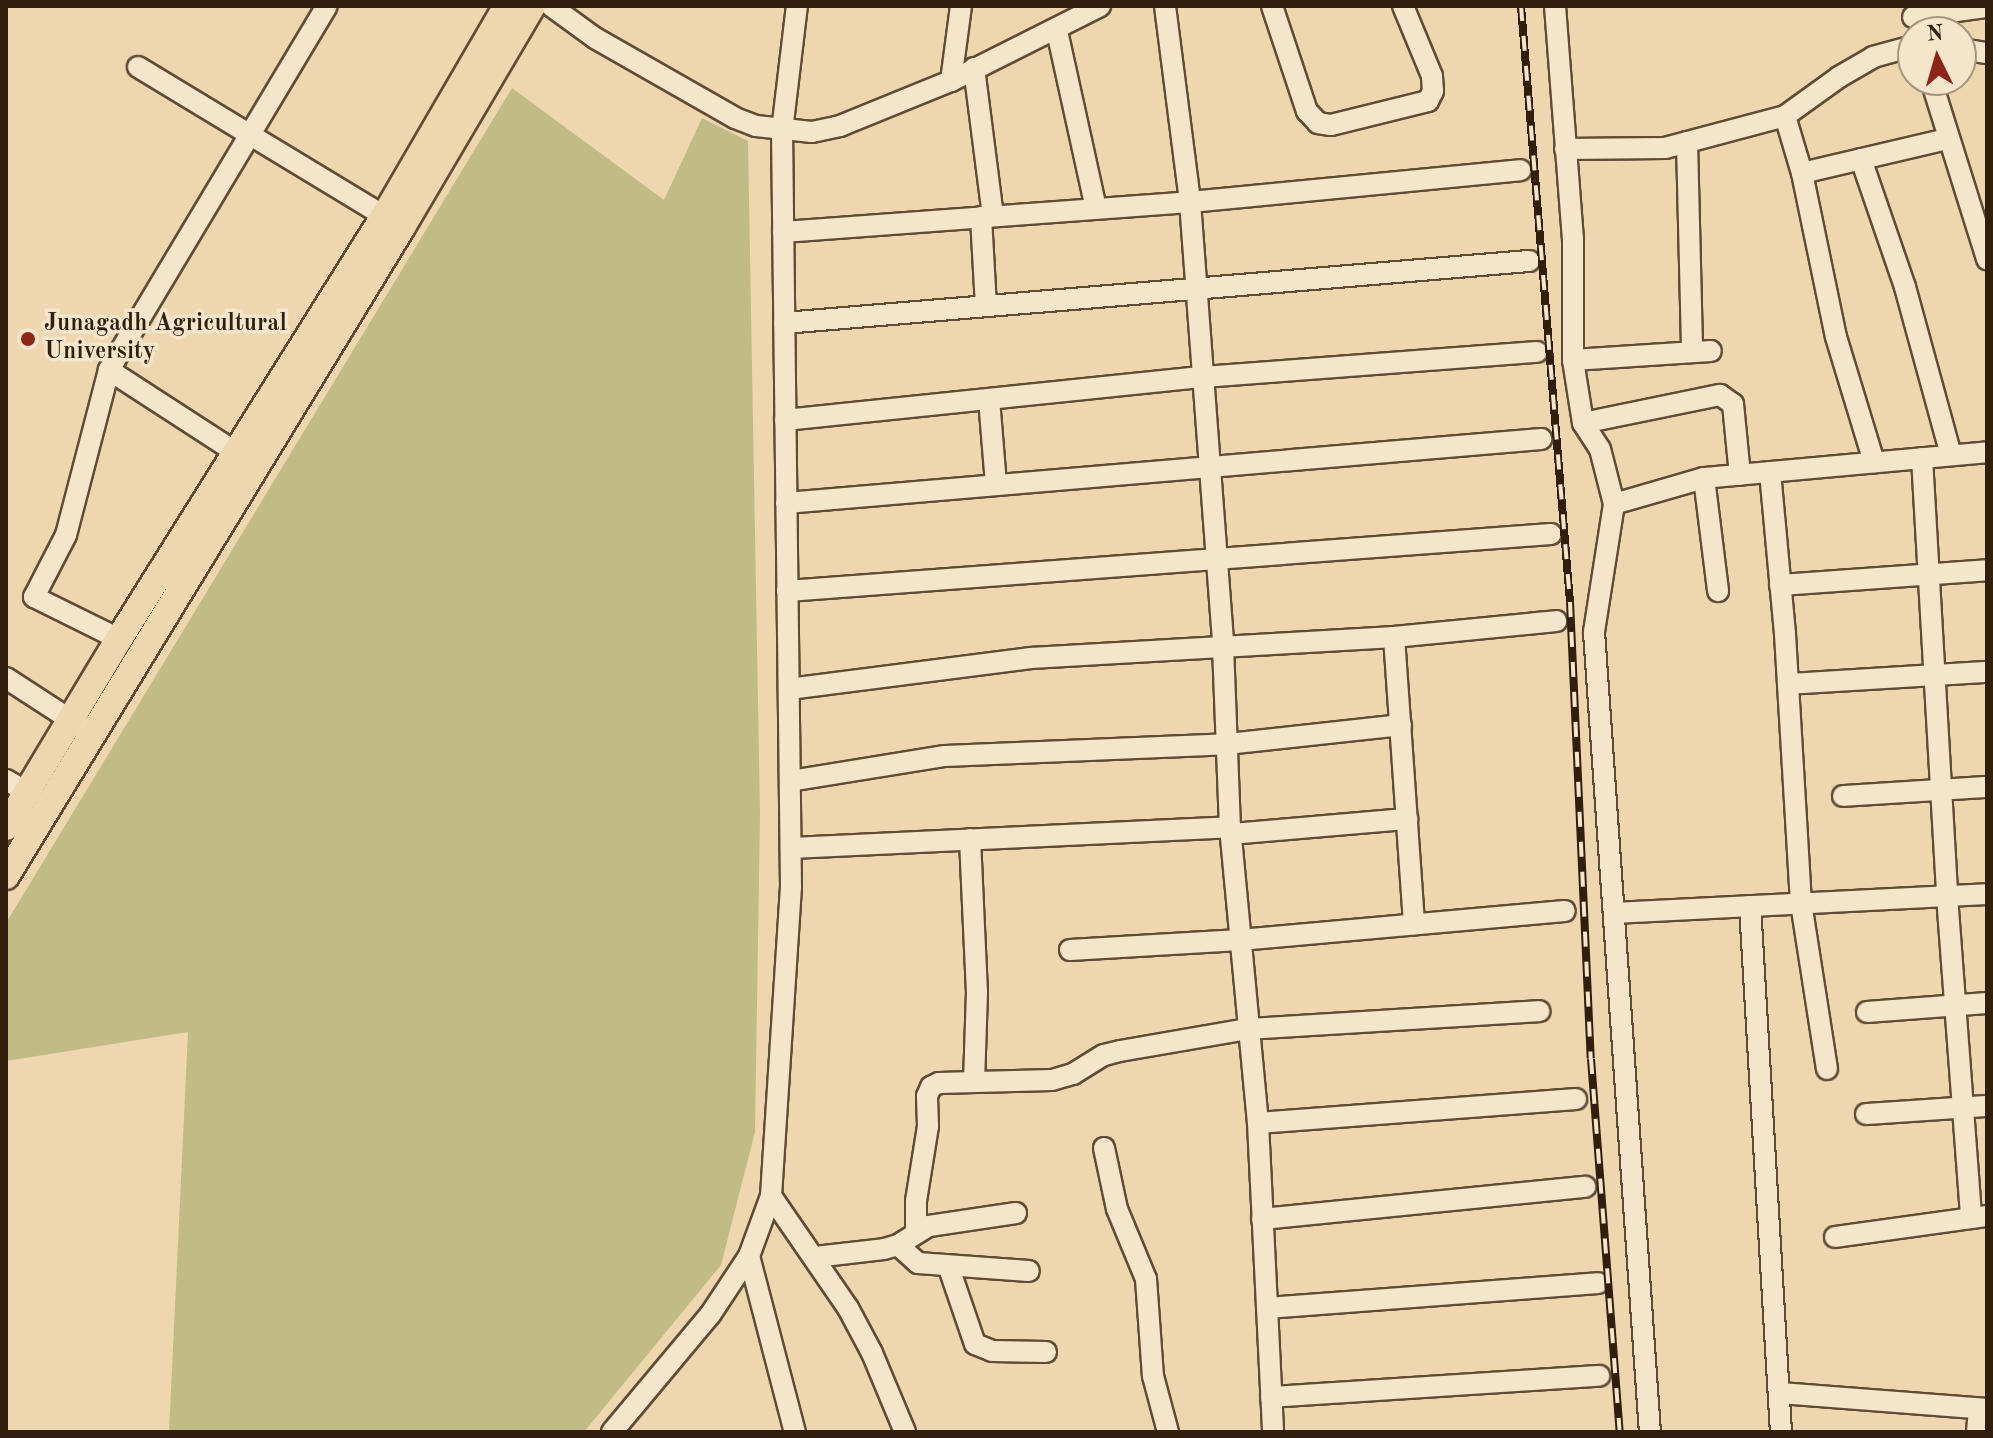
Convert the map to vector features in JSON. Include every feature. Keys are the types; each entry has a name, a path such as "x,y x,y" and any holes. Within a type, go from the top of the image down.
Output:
{"main road":[{"path":"393,222 507,6"},
{"path":"6,827 16,786 70,719 159,575 246,459 532,6"},
{"path":"6,876 183,589 246,459"},
{"path":"159,575 183,589"}],"street":[{"path":"119,639 34,597 66,535 109,370 327,6"},
{"path":"551,6 595,38 735,118 782,131 812,132 840,126 951,81 1057,31 1100,6"},
{"path":"612,1432 710,1315 749,1256 771,1196 791,848 782,131 797,6"},
{"path":"951,81 961,6"},
{"path":"1165,6 1190,202 1223,646 1231,830 1258,1123 1273,1432"},
{"path":"1272,6 1307,111 1318,123 1331,125 1428,101 1433,91 1432,76 1403,6"},
{"path":"1555,6 1573,239 1573,360 1583,423 1600,449 1614,504 1594,632 1650,1432"},
{"path":"1927,16 1987,7"},
{"path":"1057,31 1096,208"},
{"path":"1565,149 1665,148 1785,116 1873,57 1897,50"},
{"path":"138,67 393,222"},
{"path":"974,68 987,216 986,306"},
{"path":"1935,96 1987,259"},
{"path":"1785,116 1802,173 1836,337 1874,462"},
{"path":"1802,173 1947,139"},
{"path":"1573,360 1702,352 1687,142"},
{"path":"1861,159 1905,287 1951,455"},
{"path":"783,232 1190,202 1520,170"},
{"path":"784,323 1529,261"},
{"path":"785,420 1203,377 1537,352"},
{"path":"109,370 246,459"},
{"path":"1583,423 1720,395 1733,404 1740,475"},
{"path":"989,399 996,484"},
{"path":"786,503 1541,439"},
{"path":"1614,504 1704,478 1987,452"},
{"path":"1835,1237 1979,1217 1963,1107 1955,1005 1922,458"},
{"path":"1770,472 1788,684 1801,903 1827,1069"},
{"path":"1704,478 1718,591"},
{"path":"787,591 1551,534"},
{"path":"1780,585 1987,570"},
{"path":"789,689 1031,658 1394,637 1556,621"},
{"path":"1394,637 1414,924"},
{"path":"1788,684 1987,672"},
{"path":"6,678 93,734"},
{"path":"790,781 945,756 1227,744 1401,725"},
{"path":"1843,796 1987,787"},
{"path":"791,848 1231,830 1407,819"},
{"path":"970,839 977,992 974,1081"},
{"path":"1614,913 1987,894"},
{"path":"1750,906 1781,1432"},
{"path":"1070,950 1240,940 1565,911"},
{"path":"1867,1012 1987,1003"},
{"path":"916,1232 917,1187 931,1087 949,1081 1052,1080 1073,1074 1104,1055 1248,1029 1539,1011"},
{"path":"1258,1123 1576,1099"},
{"path":"1866,1114 1987,1106"},
{"path":"1104,1148 1113,1198 1146,1279 1153,1376 1168,1432"},
{"path":"1262,1219 1585,1187"},
{"path":"771,1196 815,1257 872,1353 905,1432"},
{"path":"815,1257 898,1245 929,1226 1016,1213"},
{"path":"898,1245 918,1263 949,1268 1029,1271"},
{"path":"749,1256 795,1432"},
{"path":"949,1268 975,1344 992,1351 1046,1352"},
{"path":"1267,1308 1598,1283"},
{"path":"1271,1397 1599,1376"},
{"path":"1780,1393 1983,1409 1977,1432"}],"shaded area":[{"path":"512,88 664,200 702,118 748,141 760,813 755,1132 721,1265 584,1432 169,1432 188,1032 6,1061 6,923"}],"railway":[{"path":"1521,6 1570,602 1591,1059 1620,1432"}],"place":[{"name":"Junagadh Agricultural University","path":"28,339"}]}
